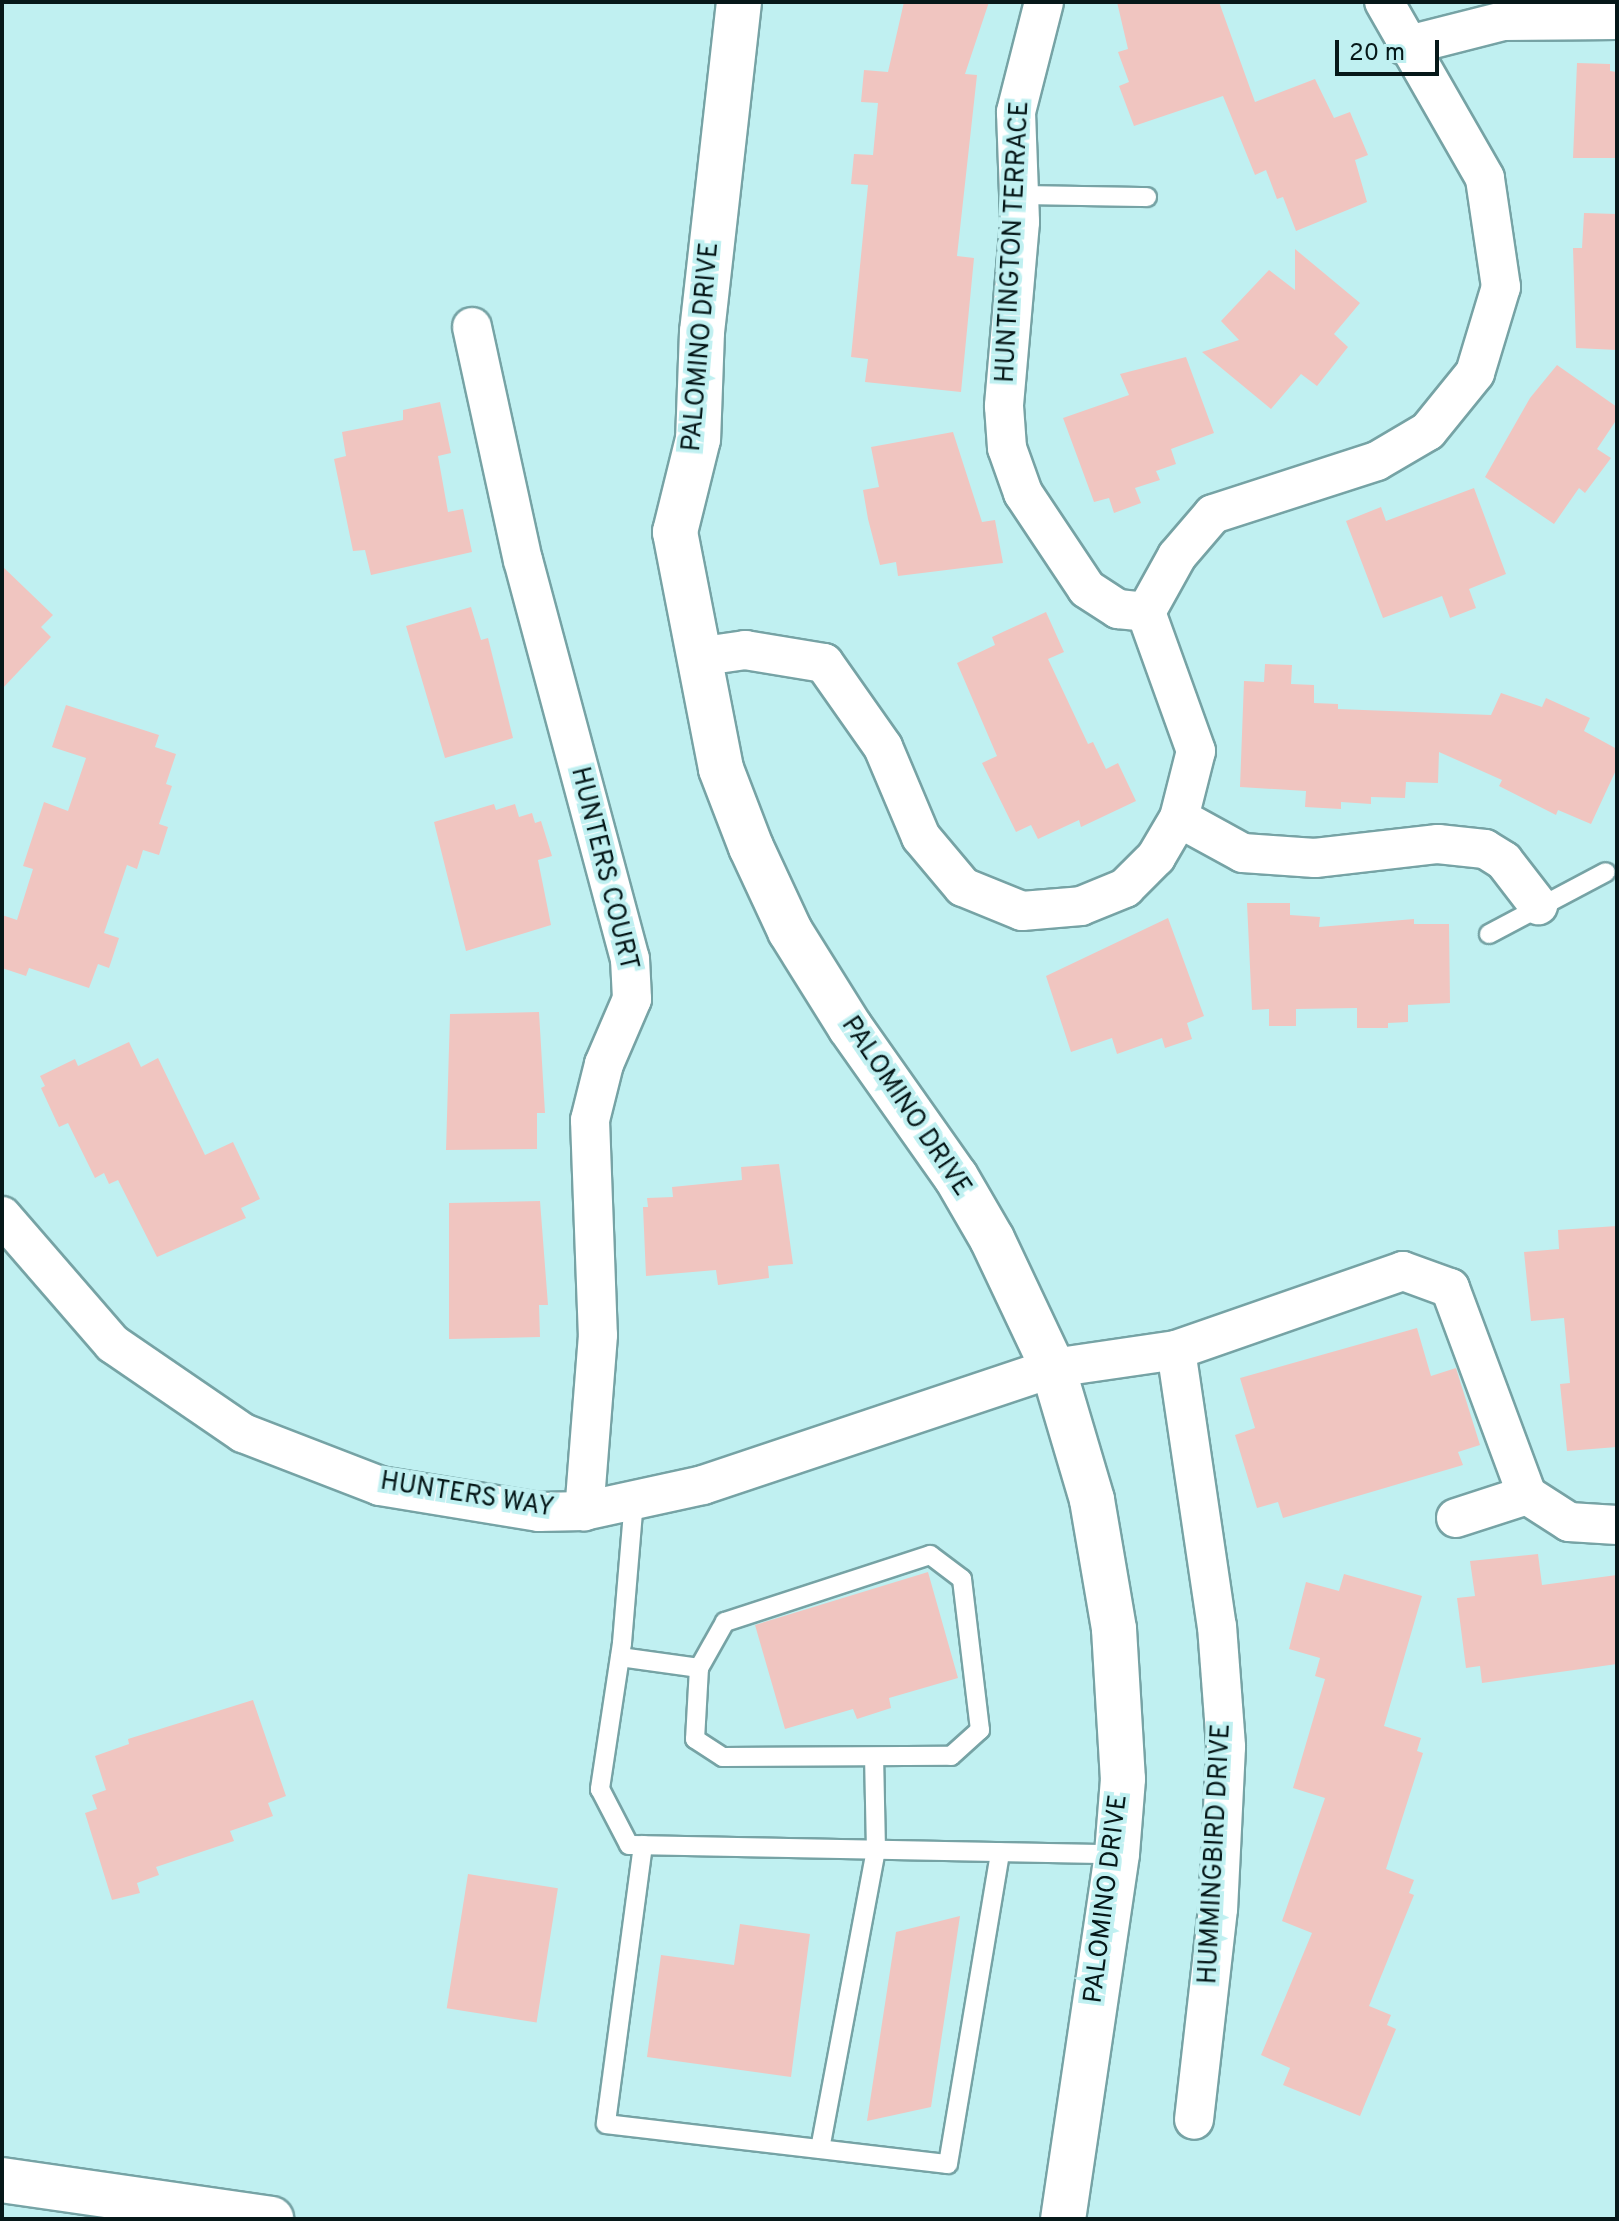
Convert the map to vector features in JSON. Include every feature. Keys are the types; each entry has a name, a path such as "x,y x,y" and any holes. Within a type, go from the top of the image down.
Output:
{"street":[{"name":"PALOMINO DRIVE","path":"739,2 702,332 698,439 675,532 721,769 790,931 956,1177 1023,1300 1053,1368 1092,1500 1112,1615 1122,1768 1117,1854 1063,2219"},
{"name":"HUNTINGTON TERRACE","path":"1044,2 1016,112 1020,222 1004,406 1007,448 1023,493 1087,589 1118,609 1146,612"},
{"path":"697,657 745,650 824,663 883,747 921,837 963,887 1022,911 1081,906 1125,888 1156,857 1179,818 1196,751 1146,612 1177,556 1213,514 1377,461 1428,431 1475,373 1501,287 1485,178 1405,46 1384,2"},
{"path":"1405,46 1503,21 1617,20"},
{"name":"HUNTERS COURT","path":"472,327 523,560 630,959 632,999 604,1064 590,1120 598,1335 584,1511"},
{"path":"1179,818 1243,853 1315,858 1438,844 1485,849 1504,861 1538,905"},
{"name":"HUNTERS WAY","path":"2,1216 113,1344 243,1433 380,1486 539,1512 584,1511 755,1470 1053,1368 1176,1350 1403,1271 1450,1288 1527,1495"},
{"name":"HUMMINGBIRD DRIVE","path":"1176,1350 1217,1626 1226,1747 1218,1909 1194,2120"},
{"path":"1456,1518 1527,1495 1569,1522 1617,1525"},
{"path":"2,2180 271,2219"}],"lane":[{"path":"1017,195 1147,197"},
{"path":"1489,934 1538,905 1606,872"},
{"path":"634,1500 620,1657 600,1789 629,1845 1117,1854"},
{"path":"930,1555 962,1579 980,1730 951,1756 723,1757 695,1739 699,1668 725,1622 930,1555"},
{"path":"620,1657 699,1668"},
{"path":"820,2149 876,1850 874,1757"},
{"path":"643,1845 606,2124 948,2164 1000,1852"}],"building":[{"path":"904,2 989,2 965,74 977,75 957,256 974,258 961,392 865,382 868,359 851,357 868,185 851,184 854,154 873,155 878,103 861,102 864,70 888,72"},
{"path":"1117,2 1219,2 1255,102 1315,79 1334,118 1350,112 1368,155 1355,160 1367,202 1296,231 1283,197 1277,199 1266,170 1255,175 1223,96 1134,126 1119,86 1129,82 1118,52 1128,49"},
{"path":"1577,63 1610,64 1610,71 1617,72 1617,158 1573,158"},
{"path":"1584,213 1617,214 1617,350 1576,348 1573,248 1582,248"},
{"path":"1295,249 1360,303 1334,334 1348,347 1317,386 1301,374 1271,409 1202,352 1239,340 1221,321 1269,270 1295,290"},
{"path":"1186,357 1214,433 1171,449 1176,464 1156,471 1160,480 1135,488 1141,503 1114,513 1109,498 1094,502 1063,418 1129,395 1120,374"},
{"path":"1557,365 1617,407 1617,419 1597,449 1611,458 1585,493 1579,488 1554,524 1485,477 1530,398"},
{"path":"440,402 451,453 438,456 448,512 463,509 472,552 371,575 365,550 353,551 334,459 346,456 342,432 403,420 403,410"},
{"path":"953,432 982,522 995,520 1003,563 898,576 896,562 880,565 868,519 863,490 879,487 871,447"},
{"path":"1474,488 1506,574 1469,589 1476,608 1450,618 1442,596 1383,618 1346,521 1381,507 1386,521"},
{"path":"2,566 53,615 41,627 51,637 2,689"},
{"path":"471,607 481,640 488,638 513,738 445,758 406,626"},
{"path":"1046,612 1064,652 1048,659 1088,744 1093,742 1106,769 1118,763 1136,801 1081,827 1079,820 1038,839 1031,825 1016,832 982,763 997,756 957,663 995,645 992,637"},
{"path":"1265,664 1292,665 1291,684 1314,685 1314,703 1338,704 1338,709 1491,715 1501,693 1542,707 1546,698 1590,718 1584,731 1617,749 1617,768 1591,824 1558,810 1556,815 1499,786 1502,780 1439,752 1438,783 1406,782 1405,798 1371,797 1371,804 1341,802 1341,809 1305,807 1306,791 1240,787 1244,681 1264,682"},
{"path":"66,705 159,735 155,747 176,754 166,784 172,786 159,824 168,827 159,855 143,850 137,869 127,865 104,933 119,938 109,968 98,964 89,988 29,968 26,976 2,968 2,915 17,920 33,869 23,866 44,802 68,811 86,758 52,747"},
{"path":"494,804 496,810 515,804 519,817 532,813 535,823 541,821 552,856 538,860 551,925 466,951 434,822"},
{"path":"1247,903 1290,903 1290,915 1320,917 1319,927 1414,919 1414,924 1449,924 1450,1003 1408,1005 1408,1022 1388,1023 1388,1028 1357,1028 1357,1008 1296,1009 1296,1026 1269,1026 1269,1009 1252,1010"},
{"path":"1168,918 1204,1016 1187,1023 1192,1039 1165,1048 1162,1038 1117,1054 1112,1038 1071,1052 1046,976"},
{"path":"539,1012 545,1113 537,1113 537,1149 446,1150 450,1014"},
{"path":"129,1042 141,1067 158,1058 205,1155 233,1142 260,1199 241,1208 246,1218 157,1257 118,1180 109,1184 104,1173 95,1178 68,1123 59,1127 41,1088 45,1086 40,1076 75,1059 78,1066"},
{"path":"779,1164 793,1264 768,1266 769,1278 718,1285 716,1270 646,1276 643,1207 648,1207 647,1198 673,1197 672,1187 742,1180 741,1167"},
{"path":"540,1201 548,1305 539,1305 540,1337 449,1339 449,1203"},
{"path":"1617,1226 1617,1447 1567,1451 1560,1384 1570,1383 1564,1318 1531,1321 1524,1252 1559,1249 1558,1230"},
{"path":"1417,1328 1431,1376 1456,1368 1480,1445 1458,1452 1463,1465 1283,1518 1278,1502 1257,1508 1235,1435 1255,1428 1240,1378"},
{"path":"1538,1554 1542,1585 1617,1575 1617,1664 1482,1683 1480,1666 1466,1668 1457,1598 1475,1596 1470,1561"},
{"path":"928,1572 958,1678 889,1698 891,1708 857,1719 853,1709 785,1729 755,1625"},
{"path":"1344,1574 1422,1596 1384,1726 1421,1738 1417,1751 1423,1753 1386,1869 1414,1880 1409,1893 1414,1895 1369,2006 1391,2015 1387,2025 1396,2029 1360,2116 1283,2085 1290,2068 1261,2055 1312,1933 1282,1921 1325,1798 1293,1788 1325,1679 1315,1676 1320,1658 1289,1649 1306,1582 1339,1591"},
{"path":"253,1700 286,1796 268,1803 273,1816 230,1831 234,1841 156,1867 159,1875 137,1883 140,1893 112,1900 85,1813 97,1809 92,1795 106,1790 95,1756 129,1744 128,1739"},
{"path":"468,1874 558,1888 537,2023 447,2008"},
{"path":"960,1916 931,2107 867,2121 896,1932"},
{"path":"740,1924 810,1934 791,2077 647,2057 661,1955 734,1965"}]}
